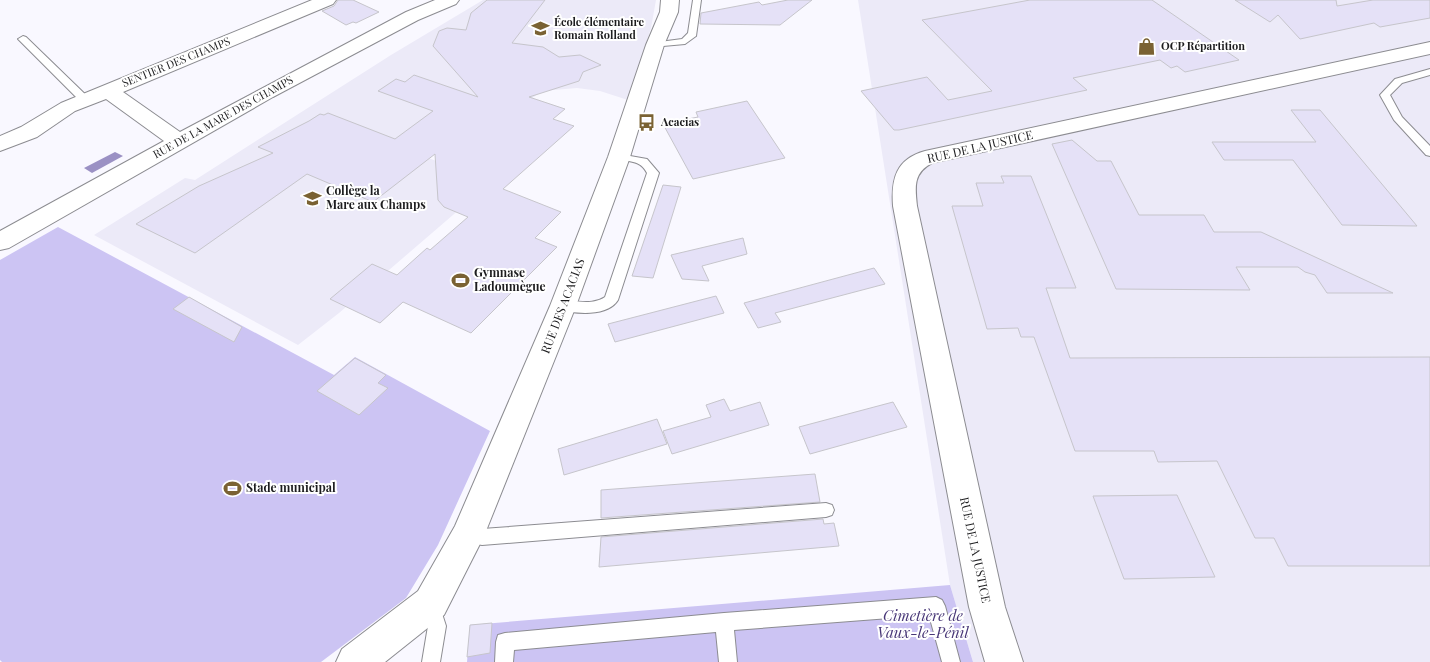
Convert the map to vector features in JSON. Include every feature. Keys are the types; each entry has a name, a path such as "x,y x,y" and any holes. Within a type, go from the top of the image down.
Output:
{"street":[{"name":"SENTIER DES CHAMPS","path":"107,90 327,0"},
{"name":"RUE DE LA MARE DES CHAMPS","path":"0,242 284,83 406,10 450,0"},
{"name":"RUE DES ACACIAS","path":"431,603 467,536 563,306 619,157 655,45 669,12 670,0"},
{"name":"RUE DE LA JUSTICE","path":"1004,662 987,607 905,206 904,176 908,170 918,161 925,158 1430,48"},
{"name":"SENTIER DES CHAMPS","path":"107,90 180,142"},
{"path":"0,144 28,132 68,107 107,90"},
{"path":"355,662 431,603"}],"lane":[{"path":"655,45 684,41 693,34 697,0"},
{"path":"23,39 85,100"},
{"path":"1430,72 1402,78 1390,87 1385,95 1398,118 1430,153"},
{"path":"563,306 576,308 604,306 612,300 653,173 649,163 640,159 619,157"},
{"path":"467,536 482,537 826,510"},
{"path":"431,603 437,626 431,662"},
{"path":"504,662 506,642 724,622 936,606 952,662"},
{"path":"724,622 728,662"}],"shaded area":[{"name":"Collège la Mare aux Champs","path":"483,0 656,0 651,28 628,100 600,91 577,88 542,91 527,102 504,99 429,158 489,184 339,313 298,345 94,235 185,178 195,180 391,55"},
{"path":"858,0 1430,0 1430,662 973,662 950,585"},
{"path":"115,152 123,156 92,173 84,168"}],"green space":[{"name":"Stade municipal","path":"58,227 334,375 355,357 490,431 438,545 406,598 321,662 2,662 0,660 0,260"},
{"name":"Cimetière de Vaux-le-Pénil","path":"950,585 973,662 467,662 470,625"}],"building":[{"path":"338,0 353,0 379,12 356,23 353,22 346,25 322,11 334,6"},
{"path":"487,0 545,0 512,43 543,47 559,57 580,55 601,65 583,72 579,81 529,97 565,109 553,119 574,126 503,189 561,212 535,238 557,247 471,333 403,302 380,323 330,299 372,264 397,275 427,248 430,250 468,217 444,207 438,200 435,154 373,202 307,174 195,253 136,224 199,186 273,153 258,147 320,114 328,113 395,139 433,111 378,91 396,79 405,82 414,75 478,97 433,46 439,31 447,28 466,30 471,13"},
{"path":"788,0 812,0 780,25 700,24 701,13 759,2 762,5"},
{"path":"1030,0 1152,0 1239,60 1185,72 1177,66 1171,68 1160,60 1073,78 1087,90 899,130 894,130 861,91 927,77 948,100 992,91 922,20"},
{"path":"1235,0 1336,0 1337,6 1373,0 1430,0 1430,18 1380,27 1374,23 1300,39 1278,15 1270,22"},
{"path":"747,101 785,158 693,179 663,124 698,117 696,112"},
{"path":"1291,110 1320,110 1417,226 1342,225 1293,160 1224,160 1212,142 1316,142"},
{"path":"1072,140 1097,161 1111,161 1139,215 1204,215 1214,232 1261,232 1393,293 1327,293 1315,275 1305,272 1298,267 1236,267 1250,290 1116,289 1052,144"},
{"path":"1001,176 1031,176 1076,288 1046,288 1070,358 1430,357 1430,566 1288,566 1274,538 1255,538 1217,461 1158,462 1154,451 1075,451 1034,337 1021,337 1018,328 987,329 952,206 983,206 976,183 1004,183"},
{"path":"663,185 681,187 653,278 632,276"},
{"path":"743,238 747,254 702,266 709,281 682,279 671,255"},
{"path":"874,268 885,284 775,313 781,322 758,328 744,303"},
{"path":"716,296 724,313 615,342 608,324"},
{"path":"189,297 242,327 234,342 173,309"},
{"path":"355,358 386,375 378,383 388,388 359,415 317,391"},
{"path":"724,399 730,411 760,402 769,425 672,454 663,431 711,417 706,405"},
{"path":"893,402 907,427 810,454 799,427"},
{"path":"657,419 667,444 564,475 558,449"},
{"path":"815,474 820,502 601,518 601,490"},
{"path":"1177,495 1215,577 1124,579 1093,496"},
{"path":"823,519 824,524 834,523 839,546 599,567 601,537"},
{"path":"492,623 490,653 467,657 470,625"}],"place":[{"name":"École élémentaire Romain Rolland","path":"540,28"},
{"name":"OCP Répartition","path":"1147,46"},
{"name":"Acacias","path":"647,122"},
{"name":"Collège la Mare aux Champs","path":"312,198"},
{"name":"Gymnase Ladoumègue","path":"460,280"},
{"name":"Stade municipal","path":"232,488"}]}
